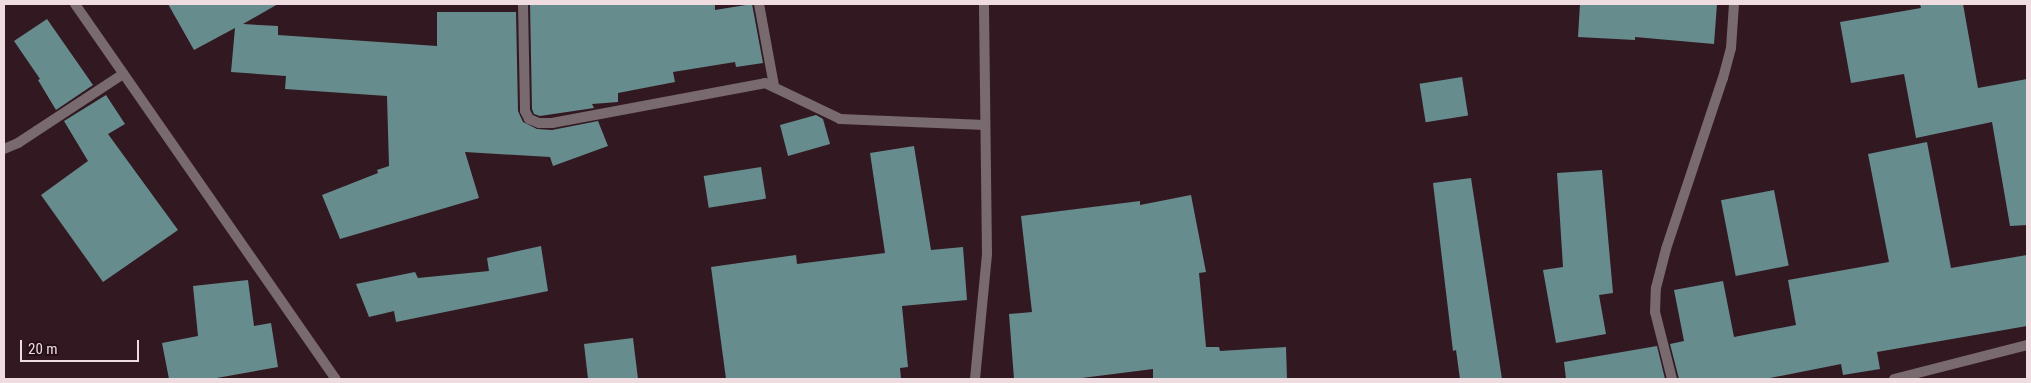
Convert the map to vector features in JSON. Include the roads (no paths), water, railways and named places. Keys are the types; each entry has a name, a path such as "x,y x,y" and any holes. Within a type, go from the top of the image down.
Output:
{"street":[{"path":"74,4 336,379"},
{"path":"523,4 526,111 530,119 539,123 552,123 755,83 774,86 840,119 986,125"},
{"path":"759,4 774,86"},
{"path":"975,379 987,254 984,4"},
{"path":"1672,379 1655,312 1656,288 1666,249 1723,78 1731,48 1734,4"},
{"path":"4,149 18,143 123,74"},
{"path":"1894,379 2027,345"}]}
